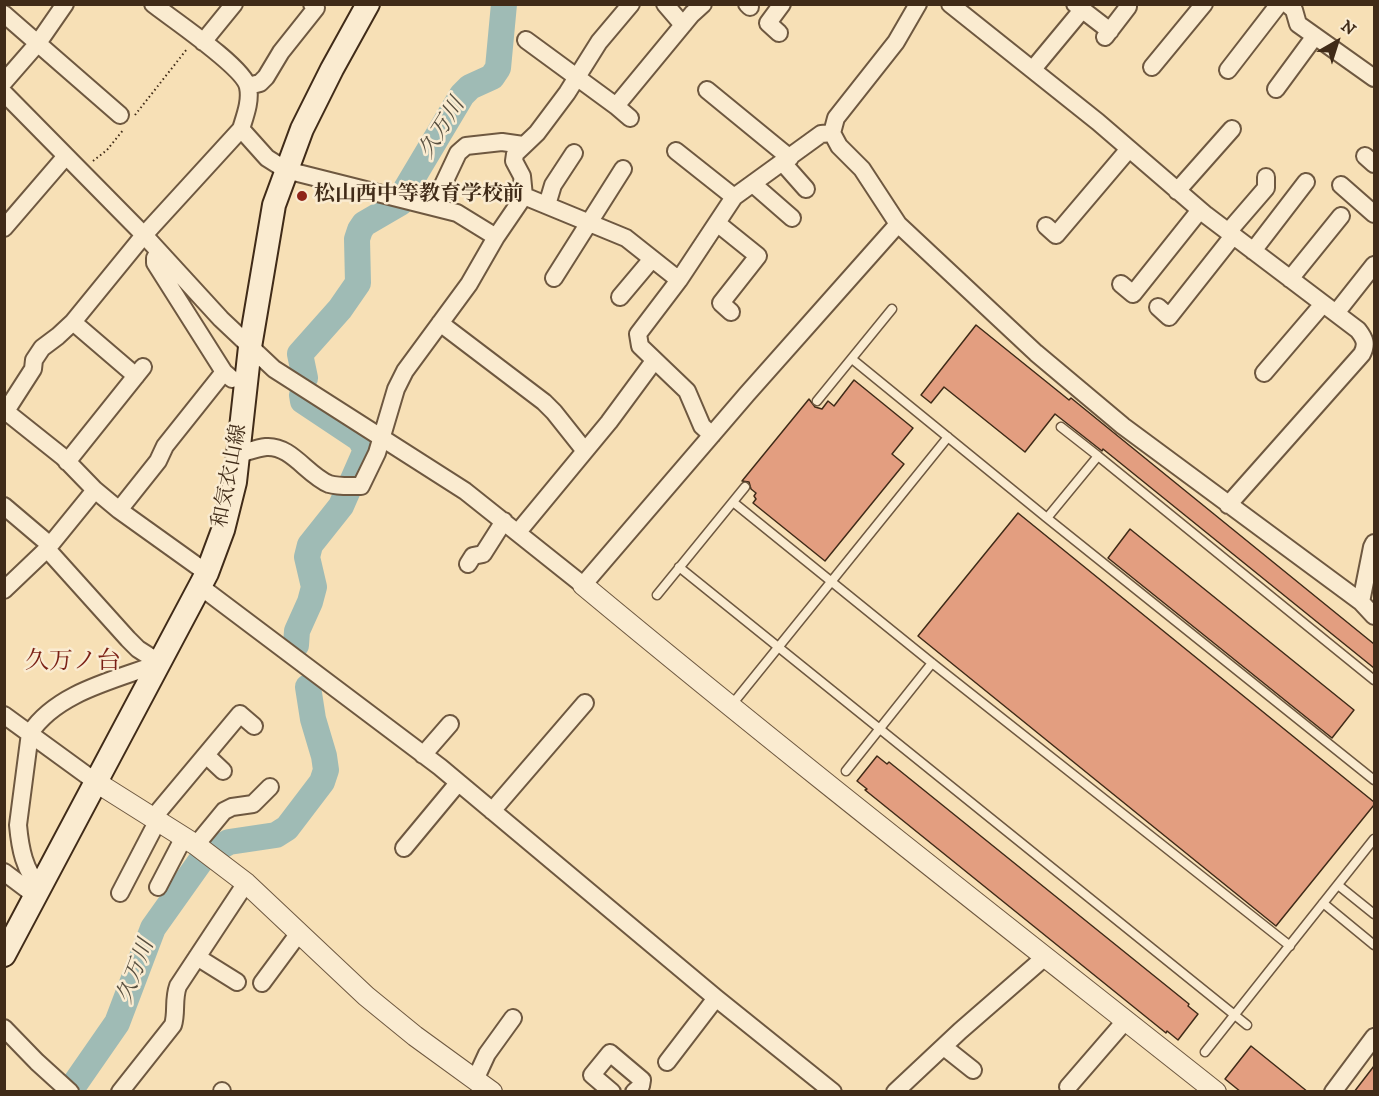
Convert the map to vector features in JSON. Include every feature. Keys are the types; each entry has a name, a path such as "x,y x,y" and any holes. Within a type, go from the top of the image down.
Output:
{"main road":[{"name":"和気衣山線","path":"4,955 204,580 223,530 235,482 250,347 274,205 302,129 368,4"}],"street":[{"path":"4,82 38,43 65,4"},
{"path":"153,4 231,64 248,86 247,111 241,129 144,235 73,322 42,348 34,360 33,369 5,411 68,462 95,490 204,580 458,783 716,999 833,1092"},
{"path":"170,18 181,4"},
{"path":"200,40 234,4"},
{"path":"248,86 266,77 281,52 316,8 312,4"},
{"path":"239,454 266,447 280,449 315,476 331,485 362,486 382,438 396,389 405,371 469,284 496,237 525,196 522,176 514,161 515,154 545,122 599,42 631,4"},
{"path":"665,4 683,25"},
{"path":"616,106 703,4"},
{"path":"779,33 768,23 782,4"},
{"path":"918,4 896,42 836,118 832,133 839,146 862,169 898,224 1036,353 1124,426 1361,602 1374,616"},
{"path":"950,4 1033,69 1200,210 1358,330 1370,343 1228,505"},
{"path":"1153,68 1204,4"},
{"path":"1228,70 1279,4"},
{"path":"1033,69 1078,7 1107,34 1128,7"},
{"path":"1297,8 1298,24 1374,78"},
{"path":"4,14 120,115"},
{"path":"1276,89 1315,36"},
{"path":"526,40 630,118"},
{"path":"707,90 786,160 806,189"},
{"path":"4,93 144,235 221,320 274,369 465,491 583,585 729,707 1216,1092"},
{"path":"241,129 267,158 286,170 457,213 496,237"},
{"path":"1178,191 1232,129"},
{"path":"712,435 702,426 687,391 640,346 638,334 679,280 734,197 821,134 832,133"},
{"path":"433,206 458,153 466,146 502,142 524,145"},
{"path":"1046,226 1056,235 1129,149"},
{"path":"676,151 734,197"},
{"path":"547,205 553,185 574,153"},
{"path":"4,228 66,156"},
{"path":"554,278 623,169"},
{"path":"1158,308 1169,317 1266,188 1266,177"},
{"path":"1253,251 1306,182"},
{"path":"753,184 792,218"},
{"path":"1341,185 1374,214"},
{"path":"525,196 626,238 679,280"},
{"path":"1121,284 1133,294 1200,210"},
{"path":"1290,279 1341,216"},
{"path":"717,223 758,256 722,303 731,312"},
{"path":"583,585 898,224"},
{"path":"159,252 155,263 224,372 236,382 246,385"},
{"path":"620,297 652,259"},
{"path":"1263,372 1374,266"},
{"path":"68,462 140,371 73,322"},
{"path":"440,323 544,402 585,451"},
{"path":"518,532 609,422 654,361"},
{"path":"119,510 159,461 165,446 224,372"},
{"path":"4,590 49,547 95,490"},
{"path":"4,506 49,547 128,639 138,649 160,663"},
{"path":"468,564 474,556 483,554 504,521"},
{"path":"1361,602 1374,543"},
{"path":"38,892 23,855 18,825 30,734 37,722 69,698 160,663"},
{"path":"492,811 585,703"},
{"path":"120,893 155,819 206,755 240,714 254,726"},
{"path":"7,723 30,734 96,782 190,841 246,883 366,996 415,1036 492,1092"},
{"path":"423,755 450,724"},
{"path":"206,755 223,771"},
{"path":"404,848 458,783"},
{"path":"158,887 190,841 224,811 232,807 253,804 270,787"},
{"path":"4,872 38,892"},
{"path":"120,1092 173,1025 176,1016 174,996 178,986 246,883"},
{"path":"262,982 299,933"},
{"path":"197,957 237,982"},
{"path":"896,1092 1045,957"},
{"path":"667,1062 716,999"},
{"path":"475,1080 487,1054 513,1018"},
{"path":"1068,1087 1126,1020"},
{"path":"4,1028 70,1092"},
{"path":"1333,1092 1374,1037"},
{"path":"944,1047 973,1070"},
{"path":"612,1092 592,1075 610,1053 642,1080 641,1086 634,1092"}],"lane":[{"path":"817,401 892,309"},
{"path":"852,359 1374,780"},
{"path":"1061,427 1374,680"},
{"path":"729,707 948,437"},
{"path":"1047,518 1098,456"},
{"path":"657,595 745,487"},
{"path":"733,501 932,663 1290,946"},
{"path":"679,567 1247,1025"},
{"path":"846,771 932,663"},
{"path":"1205,1052 1374,839"},
{"path":"1338,885 1374,914"},
{"path":"1323,903 1374,945"}],"path":[{"path":"81,171 107,150 200,40"}],"building":[{"path":"976,325 1069,400 1071,398 1374,644 1374,668 1103,449 1102,451 1055,414 1025,452 944,387 931,403 921,395"},
{"path":"854,380 913,428 892,454 904,464 825,561 753,503 756,493 751,489 749,482 742,481 809,399 815,407 822,409 828,401 834,406"},
{"path":"1018,513 1374,802 1374,805 1276,926 918,636"},
{"path":"1130,529 1354,710 1332,738 1108,558"},
{"path":"877,756 887,764 889,762 1189,1004 1188,1006 1198,1014 1178,1040 1167,1031 1166,1033 865,790 867,789 857,781"},
{"path":"1251,1046 1308,1092 1241,1092 1225,1079"},
{"path":"1374,1066 1374,1092 1354,1092"}],"waterway":[{"name":"久万川","path":"403,194 462,95 470,87 492,77 498,68 504,4"},
{"name":"久万川","path":"305,378 300,354 340,309 358,283 357,239 360,230 364,224 400,203"},
{"name":"久万川","path":"302,395 303,401 360,439 366,450 352,482"},
{"name":"久万川","path":"296,645 297,631 314,587 307,557 310,545 341,506 348,490"},
{"name":"久万川","path":"216,849 229,842 276,835 287,828 322,782 326,770 324,756 313,719 308,687"},
{"name":"久万川","path":"74,1085 117,1023 153,928 202,859"}],"place":[{"name":"松山西中等教育学校前","path":"302,196"}],"district":[{"name":"久万ノ台","path":"73,663"}]}
